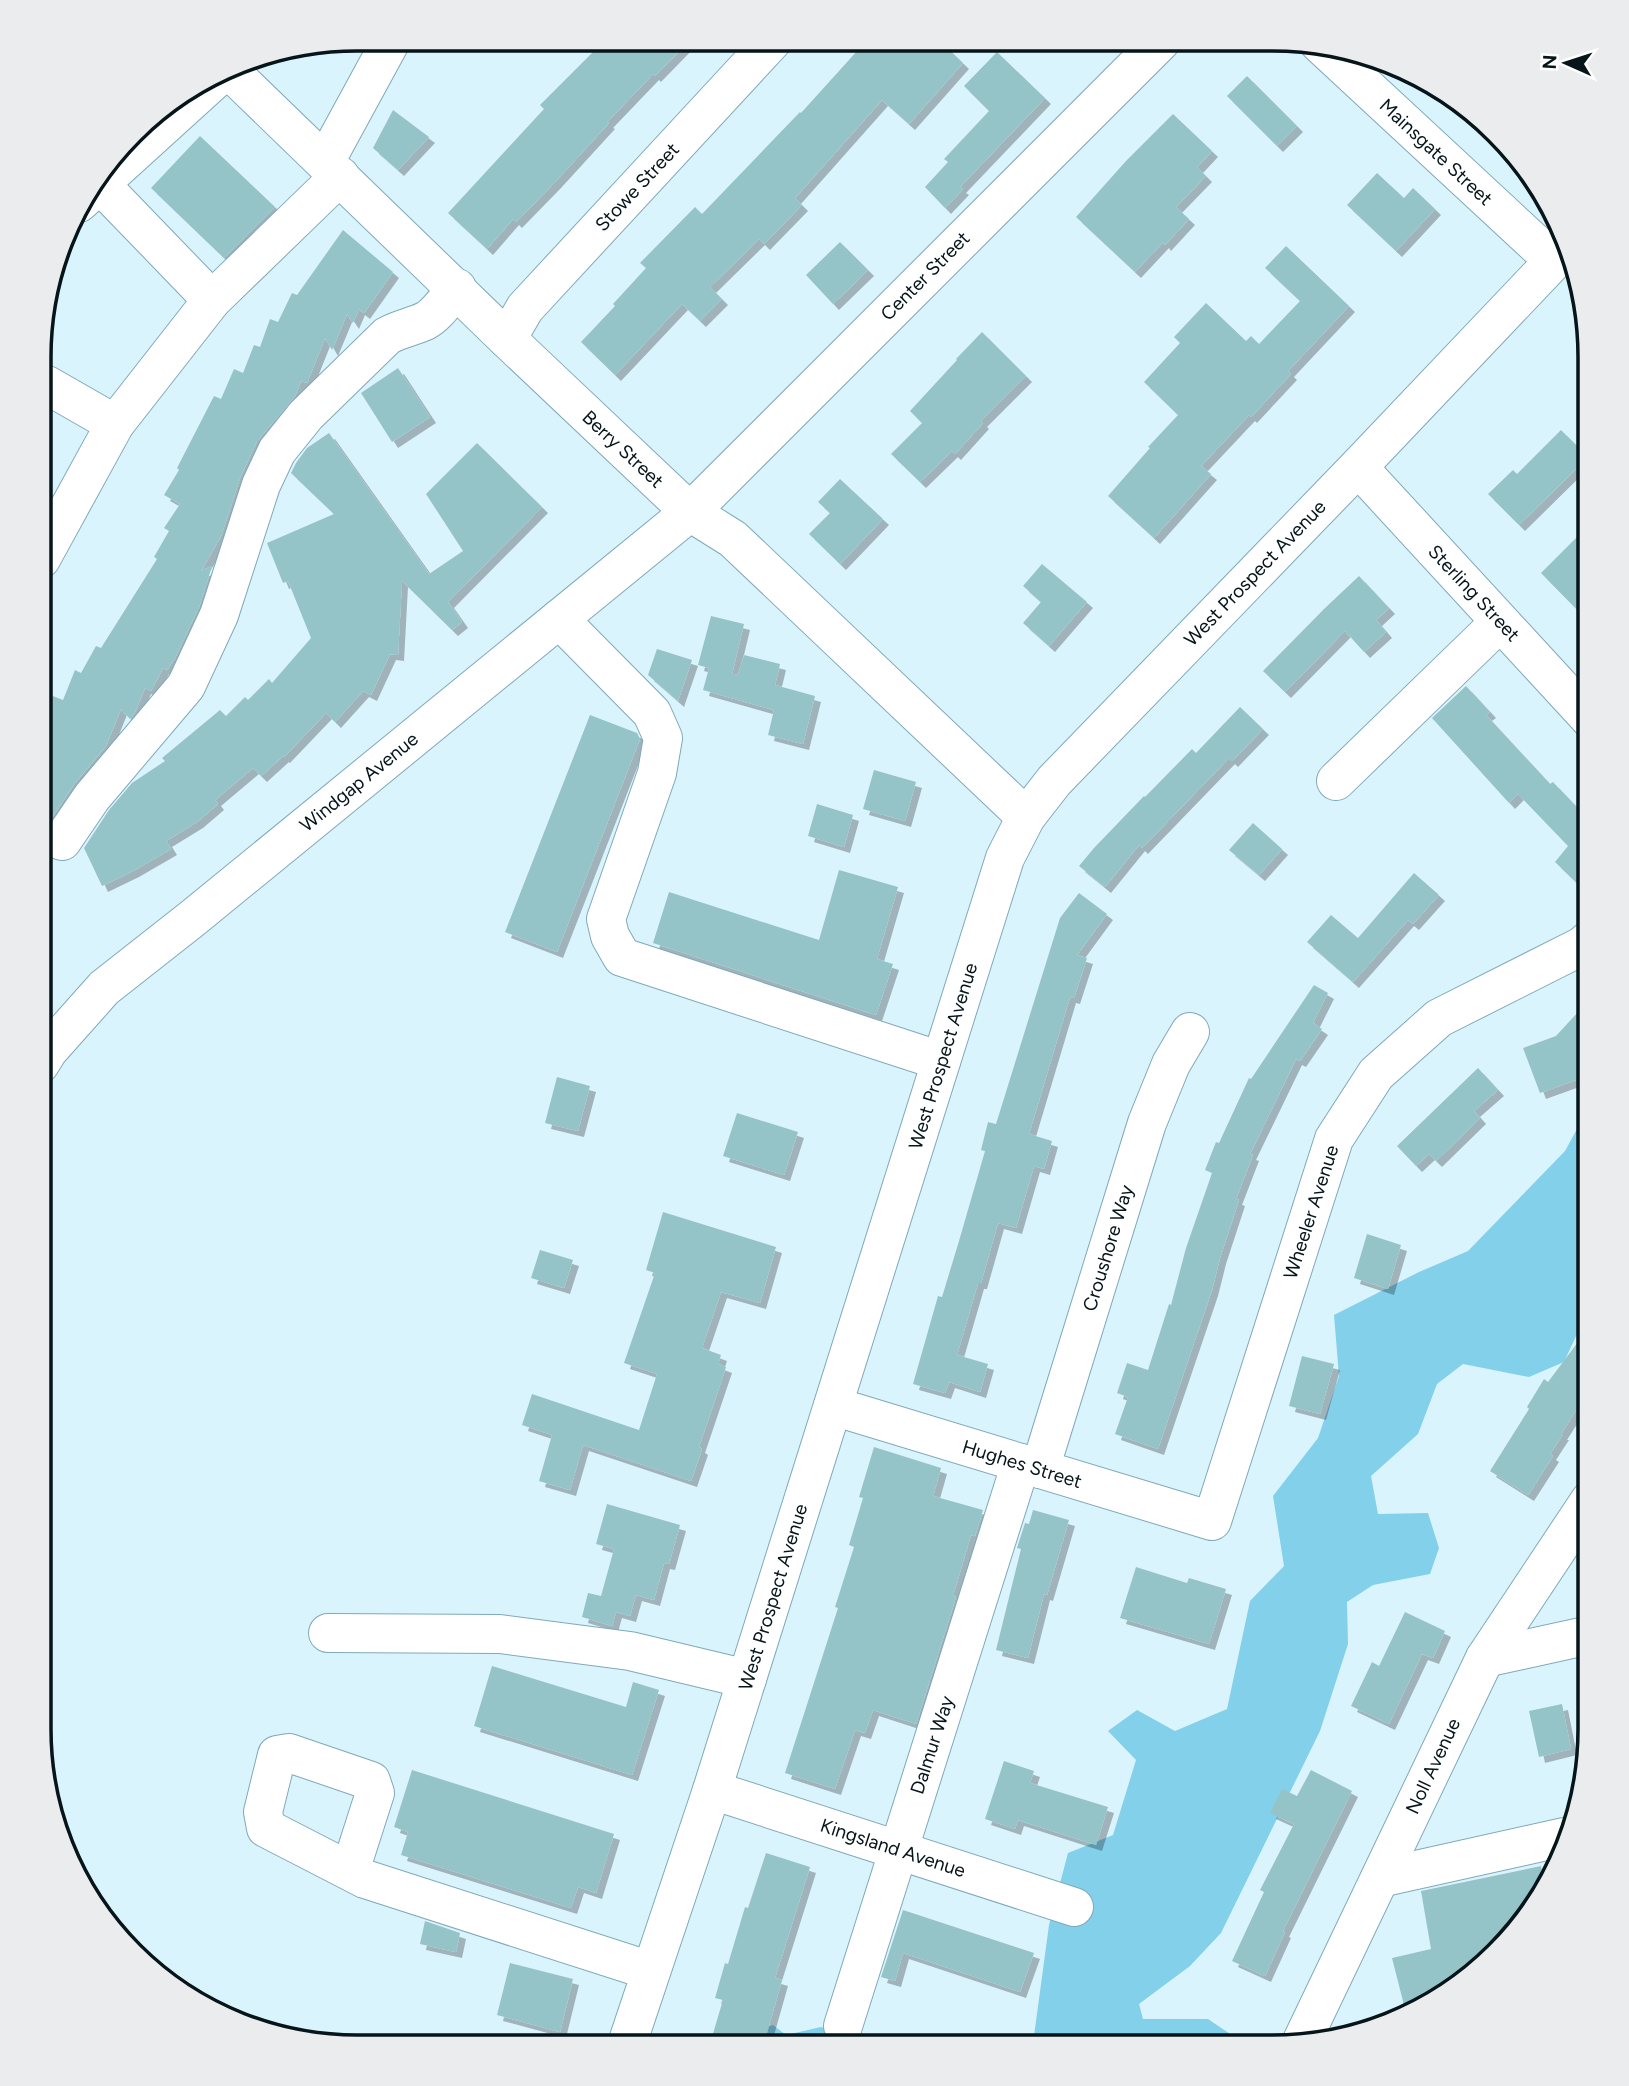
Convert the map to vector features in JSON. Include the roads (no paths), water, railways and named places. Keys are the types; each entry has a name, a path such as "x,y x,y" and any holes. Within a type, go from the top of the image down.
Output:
{"street":[{"path":"51,541 115,424 212,300 333,169 387,51"},
{"name":"Stowe Street","path":"508,339 525,308 763,51"},
{"name":"Center Street","path":"690,512 1151,51"},
{"name":"Mainsgate Street","path":"1336,58 1560,252"},
{"name":"Berry Street","path":"235,76 690,512 733,539 1026,817"},
{"path":"113,171 197,96"},
{"path":"95,198 212,300"},
{"name":"West Prospect Avenue","path":"630,2035 712,1790 1006,858 1026,817 1054,781 1560,254"},
{"path":"62,841 92,797 186,686 219,615 261,485 277,451 306,415 387,336 432,317 457,288"},
{"path":"51,387 115,424"},
{"name":"Sterling Street","path":"1358,467 1578,706"},
{"name":"Windgap Avenue","path":"51,1048 104,988 690,512"},
{"path":"559,619 652,713 663,738 657,773 606,919 610,936 622,957 941,1061"},
{"path":"1336,780 1500,622"},
{"name":"Wheeler Avenue","path":"1212,1521 1334,1139 1376,1074 1439,1018 1578,950"},
{"name":"Croushore Way","path":"1031,1466 1147,1123 1171,1064 1190,1032"},
{"name":"Hughes Street","path":"833,1406 1212,1521"},
{"name":"Dalmur Way","path":"843,2026 899,1849 1031,1466"},
{"name":"Noll Avenue","path":"1305,2034 1485,1658 1578,1518"},
{"path":"328,1633 500,1634 630,1651 747,1679"},
{"path":"1485,1658 1578,1637"},
{"name":"Kingsland Avenue","path":"712,1790 1074,1907"},
{"path":"1380,1878 1558,1838"},
{"path":"350,1871 365,1879 651,1970"}]}
